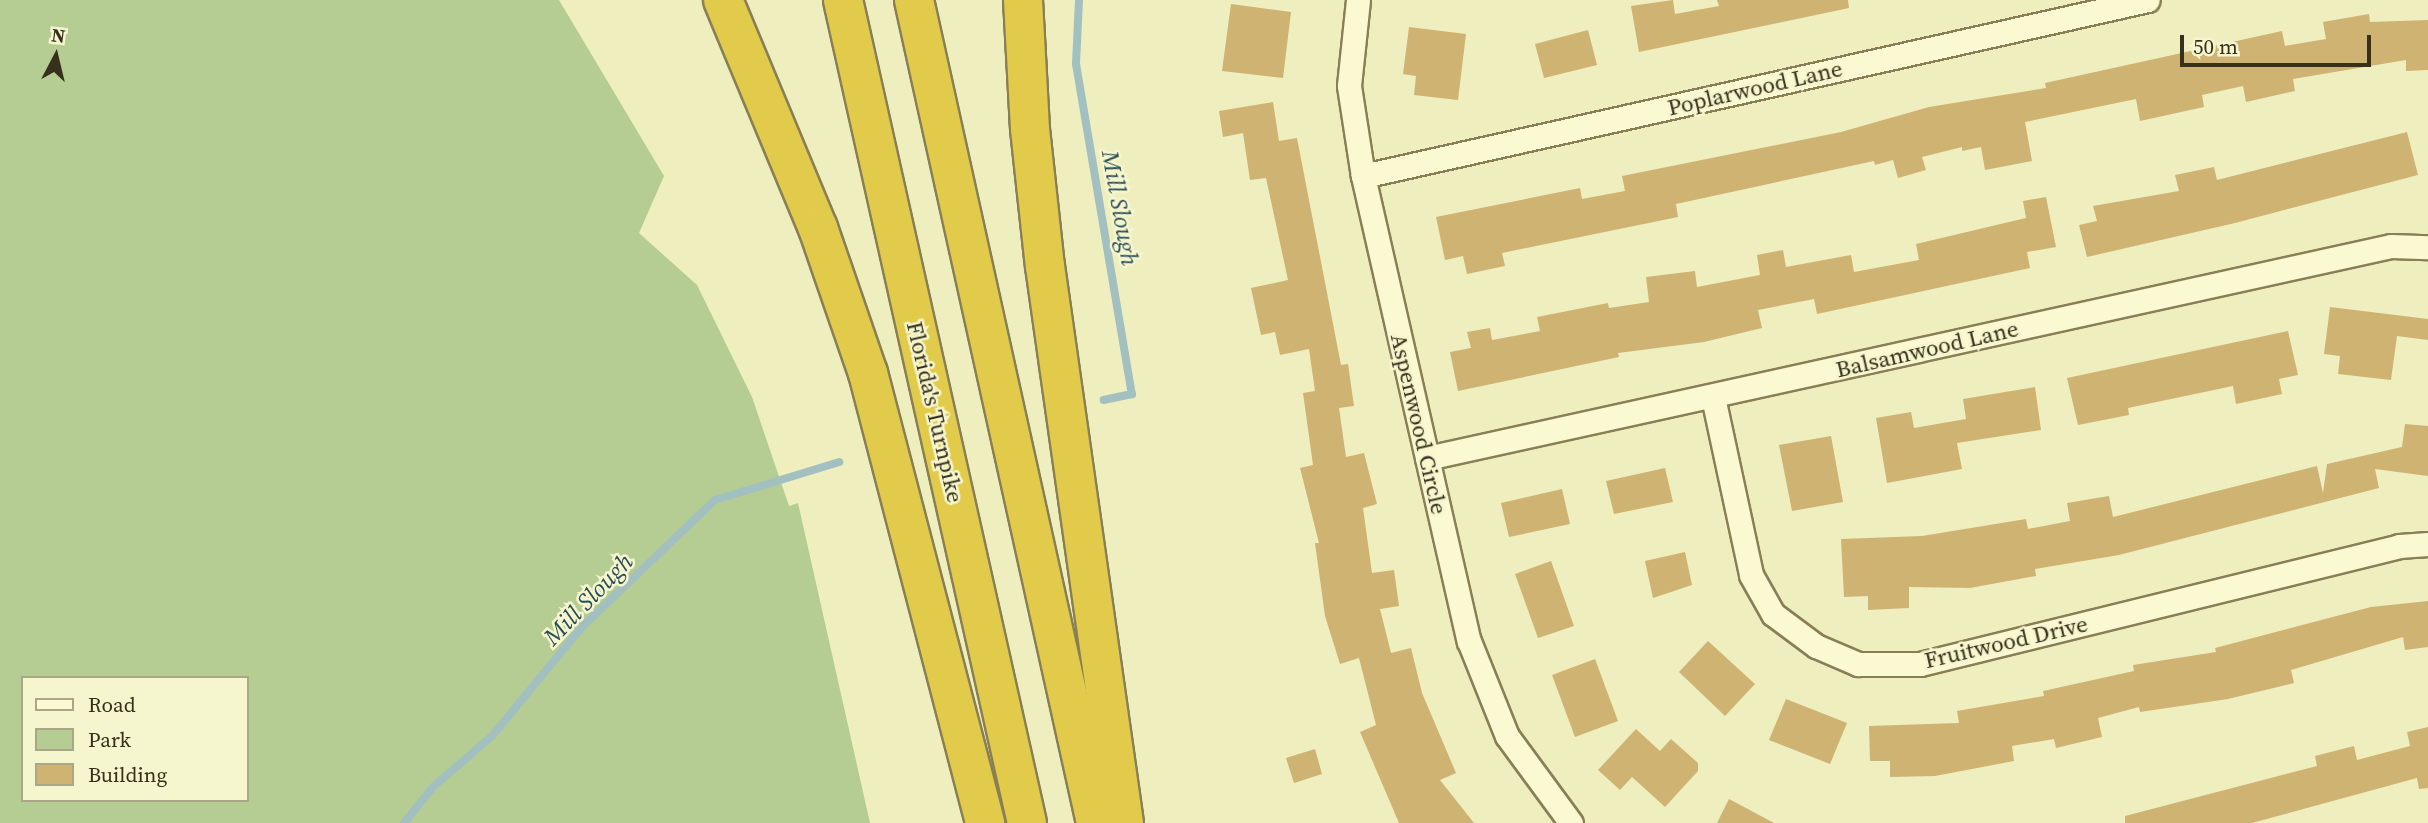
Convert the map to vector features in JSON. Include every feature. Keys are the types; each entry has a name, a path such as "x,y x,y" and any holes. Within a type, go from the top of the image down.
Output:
{"highway":[{"path":"723,0 818,228 868,373 985,823"},
{"name":"Florida's Turnpike","path":"843,0 1027,823"},
{"path":"914,0 1096,823"},
{"path":"1023,0 1030,129 1045,266 1124,823"}],"street":[{"name":"Aspenwood Circle","path":"1358,0 1349,86 1363,176 1469,641 1507,736 1571,823"},
{"name":"Poplarwood Lane","path":"1363,176 2148,0"},
{"name":"Balsamwood Lane","path":"1427,458 2391,246 2428,247"},
{"name":"Fruitwood Drive","path":"1713,397 1751,575 1773,614 1816,646 1858,664 1920,664 2399,546 2428,544"}],"green space":[{"path":"0,0 559,0 664,176 639,233 697,285 752,397 789,506 798,503 870,823 0,823"}],"building":[{"path":"1673,0 1675,14 1719,6 1717,0 1848,0 1849,8 1639,52 1631,6"},
{"path":"1231,4 1291,12 1283,78 1222,71"},
{"path":"2369,14 2370,22 2428,20 2428,70 2406,71 2406,60 2293,79 2295,91 2246,102 2243,86 2202,95 2204,107 2140,121 2136,99 2025,122 2032,161 1985,170 1981,147 1962,151 1962,147 1922,157 1926,170 1898,178 1893,160 1875,165 1874,161 1676,204 1678,217 1502,253 1505,266 1467,274 1463,256 1445,260 1436,217 1580,188 1582,199 1625,191 1622,176 1841,132 1929,107 2046,88 2045,83 2282,31 2285,46 2326,39 2323,22"},
{"path":"1409,27 1466,34 1458,100 1414,95 1416,76 1403,74"},
{"path":"1588,30 1597,65 1544,78 1535,44"},
{"path":"1273,102 1279,141 1297,138 1341,365 1348,364 1354,406 1339,408 1346,457 1364,453 1377,504 1363,508 1372,573 1394,570 1399,606 1380,609 1391,653 1411,648 1422,693 1456,773 1440,780 1474,823 1399,823 1360,732 1376,725 1359,658 1340,664 1325,616 1315,543 1319,543 1300,468 1313,465 1303,393 1315,391 1309,349 1280,355 1275,332 1261,335 1251,288 1288,280 1266,178 1250,180 1243,133 1223,137 1219,111"},
{"path":"2407,132 2418,175 2235,223 2087,257 2079,225 2097,221 2093,206 2179,191 2175,175 2214,167 2217,180"},
{"path":"2046,197 2056,247 2027,252 2030,268 1817,314 1814,299 1758,310 1762,328 1704,342 1618,353 1619,357 1458,391 1450,352 1471,348 1467,332 1490,328 1492,340 1540,331 1537,317 1608,303 1609,308 1649,302 1646,277 1695,271 1697,287 1760,275 1757,255 1783,250 1786,267 1851,255 1854,272 1919,260 1916,244 2026,218 2023,201"},
{"path":"2330,307 2428,319 2428,340 2397,336 2391,380 2338,374 2340,356 2324,354"},
{"path":"2288,331 2298,375 2279,379 2282,394 2236,404 2233,386 2128,408 2129,415 2078,425 2067,378"},
{"path":"2035,387 2041,430 1957,443 1962,469 1887,483 1876,418 1911,412 1914,428 1966,419 1963,399"},
{"path":"2405,424 2428,426 2428,476 2375,469 2379,488 2119,555 2035,569 2036,576 1970,588 1909,587 1909,608 1868,610 1868,596 1844,597 1841,539 1922,536 2026,519 2028,529 2070,521 2067,503 2109,496 2113,517 2317,466 2323,493 2327,464 2402,447"},
{"path":"1831,436 1843,502 1792,511 1779,445"},
{"path":"1665,468 1673,502 1614,514 1606,481"},
{"path":"1562,489 1570,524 1509,537 1501,503"},
{"path":"1685,552 1692,585 1653,598 1645,561"},
{"path":"1551,561 1574,626 1538,638 1515,574"},
{"path":"2428,601 2428,647 2405,650 2403,637 2291,670 2294,683 2228,699 2140,712 2139,707 2098,718 2102,737 2056,748 2054,739 2012,746 2014,761 1935,776 1890,777 1890,761 1870,761 1869,726 1959,723 1957,711 2044,696 2043,691 2134,671 2133,665 2216,652 2215,648 2371,607"},
{"path":"1708,641 1755,684 1725,716 1679,672"},
{"path":"1595,659 1618,721 1575,737 1552,675"},
{"path":"1786,699 1847,723 1830,764 1769,740"},
{"path":"2428,727 2428,788 2419,789 2417,778 2252,823 2125,823 2125,816 2317,766 2315,756 2354,746 2357,760 2410,746 2407,732"},
{"path":"1636,729 1660,751 1671,739 1698,763 1698,771 1665,807 1632,777 1620,790 1598,770"},
{"path":"1315,749 1322,774 1294,783 1286,758"},
{"path":"1729,799 1774,823 1717,823"}],"waterway":[{"name":"Mill Slough","path":"1079,0 1076,64 1132,394 1104,400"},
{"name":"Mill Slough","path":"404,823 433,787 492,736 582,627 715,500 839,462"}]}
